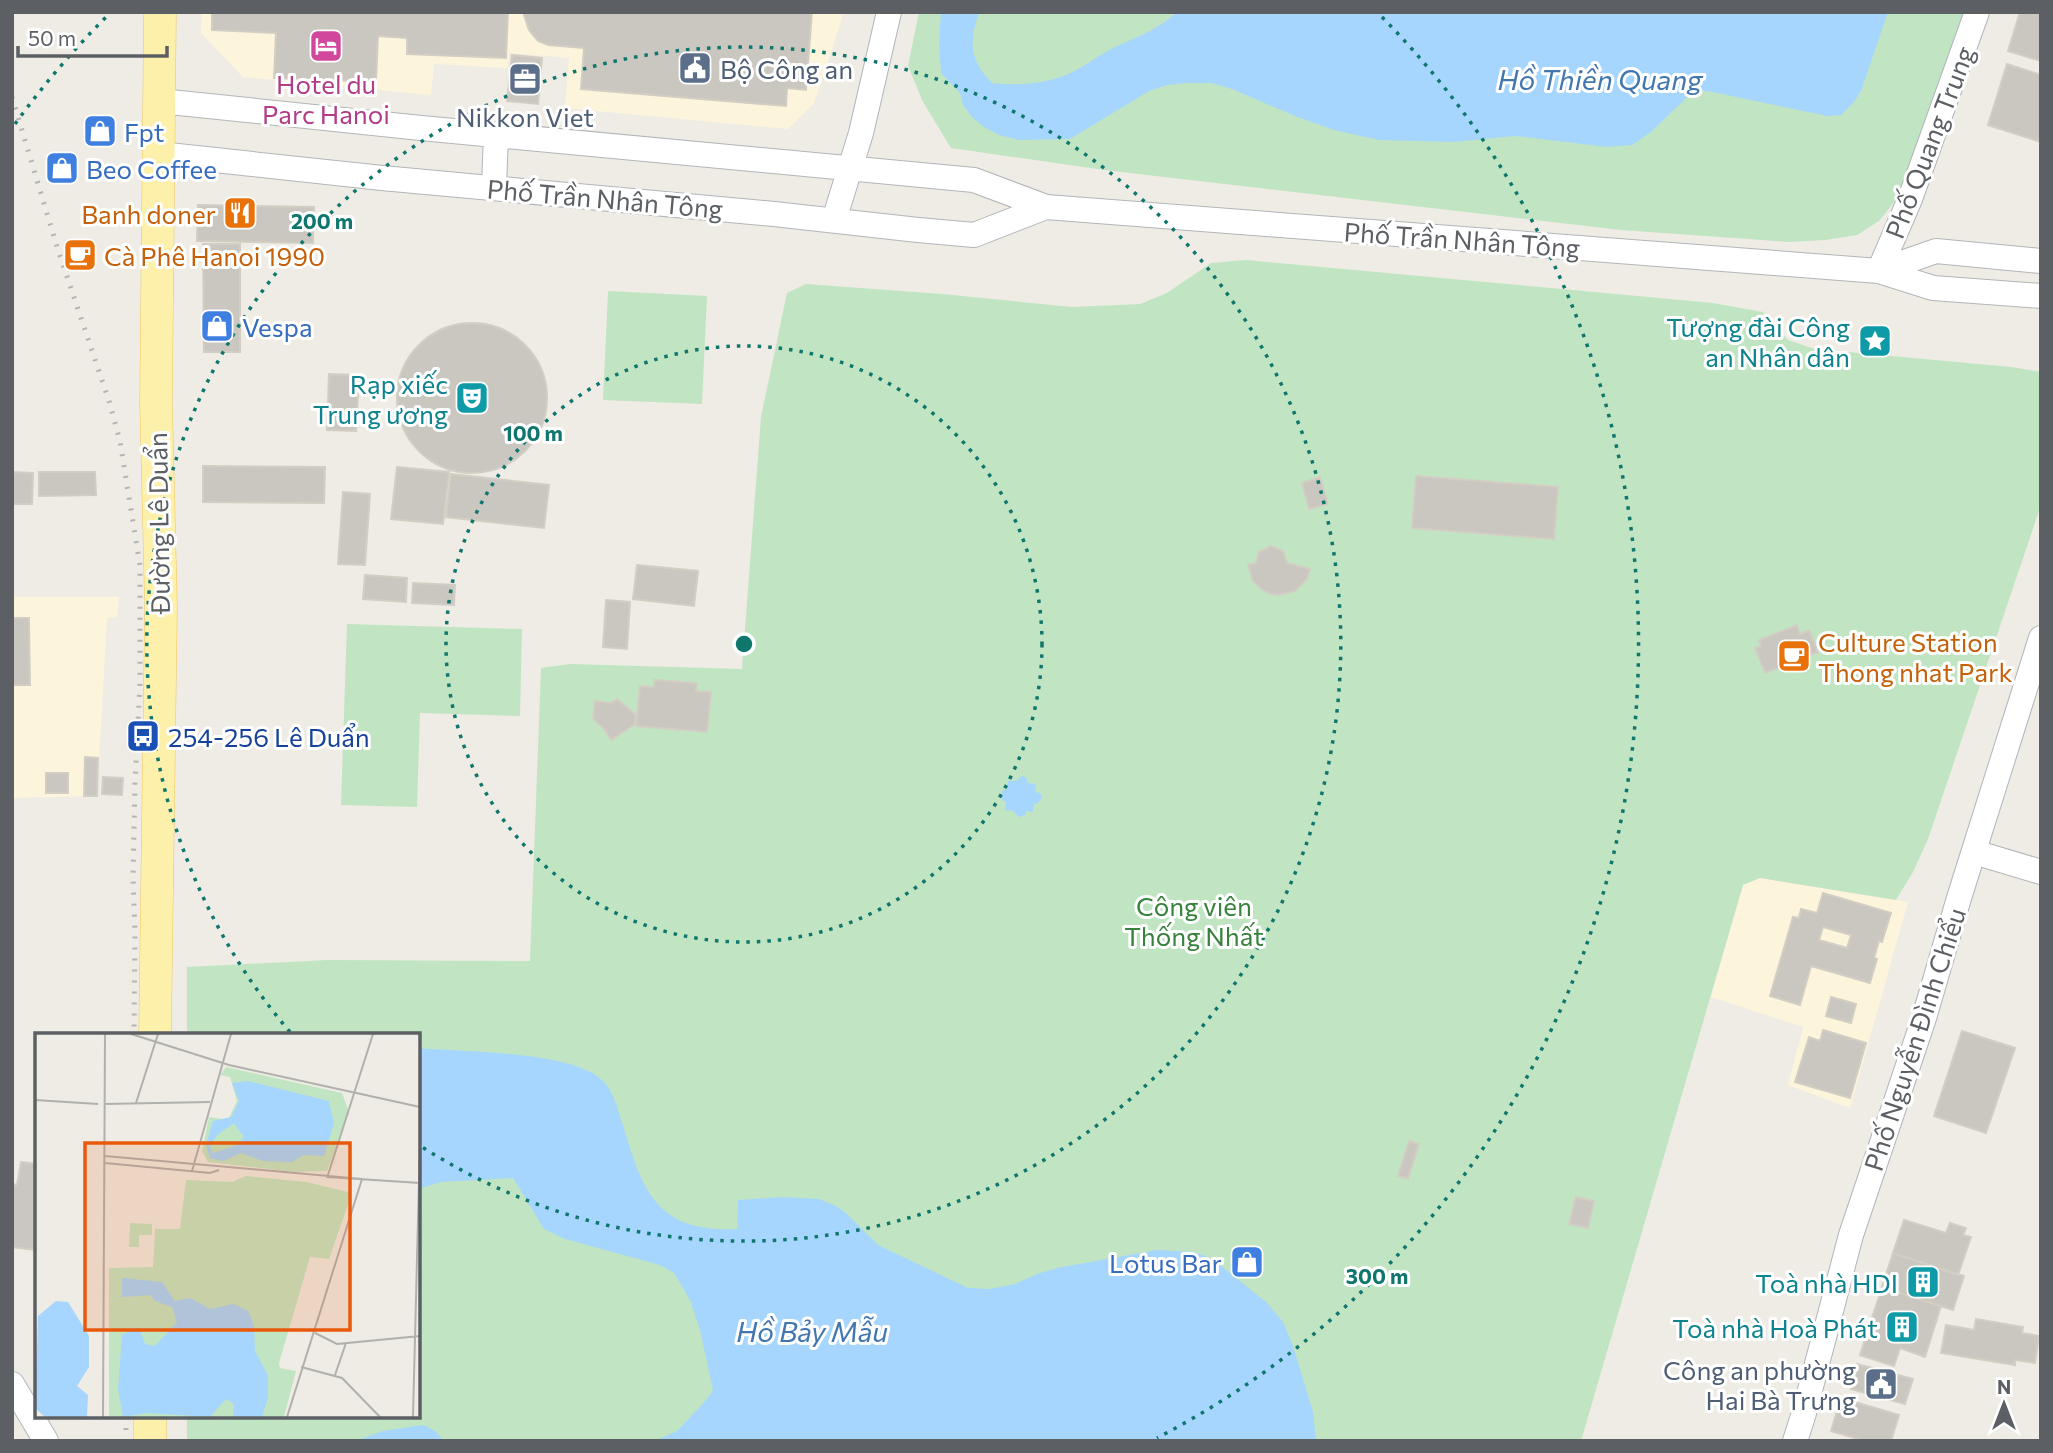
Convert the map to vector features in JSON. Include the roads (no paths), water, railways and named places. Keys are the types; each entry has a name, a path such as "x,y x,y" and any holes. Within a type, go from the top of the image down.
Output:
{"main road":[{"name":"Đường Lê Duẩn","path":"155,1033 161,606 156,404 160,12"},
{"path":"150,1418 150,1441"}],"street":[{"path":"834,220 861,133 889,12"},
{"name":"Phố Quang Trung","path":"1879,271 1910,199 1978,12"},
{"name":"Phố Trần Nhân Tông","path":"160,101 975,180 1045,207 1879,271 1933,288 2041,296"},
{"path":"494,187 496,134"},
{"name":"Phố Trần Nhân Tông","path":"159,155 974,235 1045,207"},
{"name":"Phố Trần Nhân Tông","path":"1879,271 1936,251 2041,261"},
{"name":"Phố Nguyễn Đình Chiểu","path":"1795,1441 1852,1235 1924,1018 2041,638"},
{"path":"1974,852 2041,872"},
{"path":"12,1384 46,1441"}],"water":[{"name":"Hồ Thiền Quang","path":"941,12 979,12 973,42 975,58 992,83 1011,84 1040,82 1068,74 1111,49 1154,29 1177,12 1888,12 1861,91 1841,115 1827,116 1708,91 1695,92 1651,132 1632,145 1607,147 1515,136 1453,142 1379,140 1334,130 1211,83 1167,85 1149,91 1070,139 1019,140 999,135 972,117 963,105 960,93 941,73"},
{"path":"1022,776 1026,777 1028,783 1036,784 1035,791 1041,794 1042,798 1034,804 1033,812 1026,811 1025,815 1019,817 1013,811 1005,810 1006,802 1001,795 1003,790 1007,789 1008,781 1015,781"},
{"name":"Hồ Bảy Mẫu","path":"420,1048 536,1057 581,1068 607,1085 646,1187 670,1215 688,1224 737,1229 738,1200 782,1197 819,1199 846,1213 878,1245 968,1288 990,1289 1015,1284 1057,1268 1157,1250 1195,1252 1214,1260 1267,1303 1283,1322 1313,1412 1316,1441 654,1441 677,1431 713,1390 700,1330 690,1300 674,1273 660,1265 565,1239 544,1229 513,1178 441,1182 420,1188"},
{"path":"423,1425 435,1431 444,1441 355,1441 383,1431"}],"railway":[{"path":"12,97 120,441 140,566 140,682 133,877 134,1033"},
{"path":"126,1418 126,1441"}],"place":[{"name":"Hotel du Parc Hanoi","path":"326,46"},
{"name":"Bộ Công an","path":"695,68"},
{"name":"Nikkon Viet","path":"525,79"},
{"name":"Fpt","path":"100,131"},
{"name":"Beo Coffee","path":"62,168"},
{"name":"Banh doner","path":"240,213"},
{"name":"Cà Phê Hanoi 1990","path":"80,255"},
{"name":"Vespa","path":"217,326"},
{"name":"Tượng đài Công an Nhân dân","path":"1875,341"},
{"name":"Rạp xiếc Trung ương","path":"472,398"},
{"name":"Culture Station Thong nhat Park","path":"1794,656"},
{"name":"254-256 Lê Duẩn","path":"143,736"},
{"name":"Lotus Bar","path":"1247,1262"},
{"name":"Toà nhà HDI","path":"1923,1282"},
{"name":"Toà nhà Hoà Phát","path":"1902,1327"},
{"name":"Công an phường Hai Bà Trưng","path":"1881,1384"}],"park label":[{"name":"Công viên Thống Nhất","path":"1194,920"}]}
